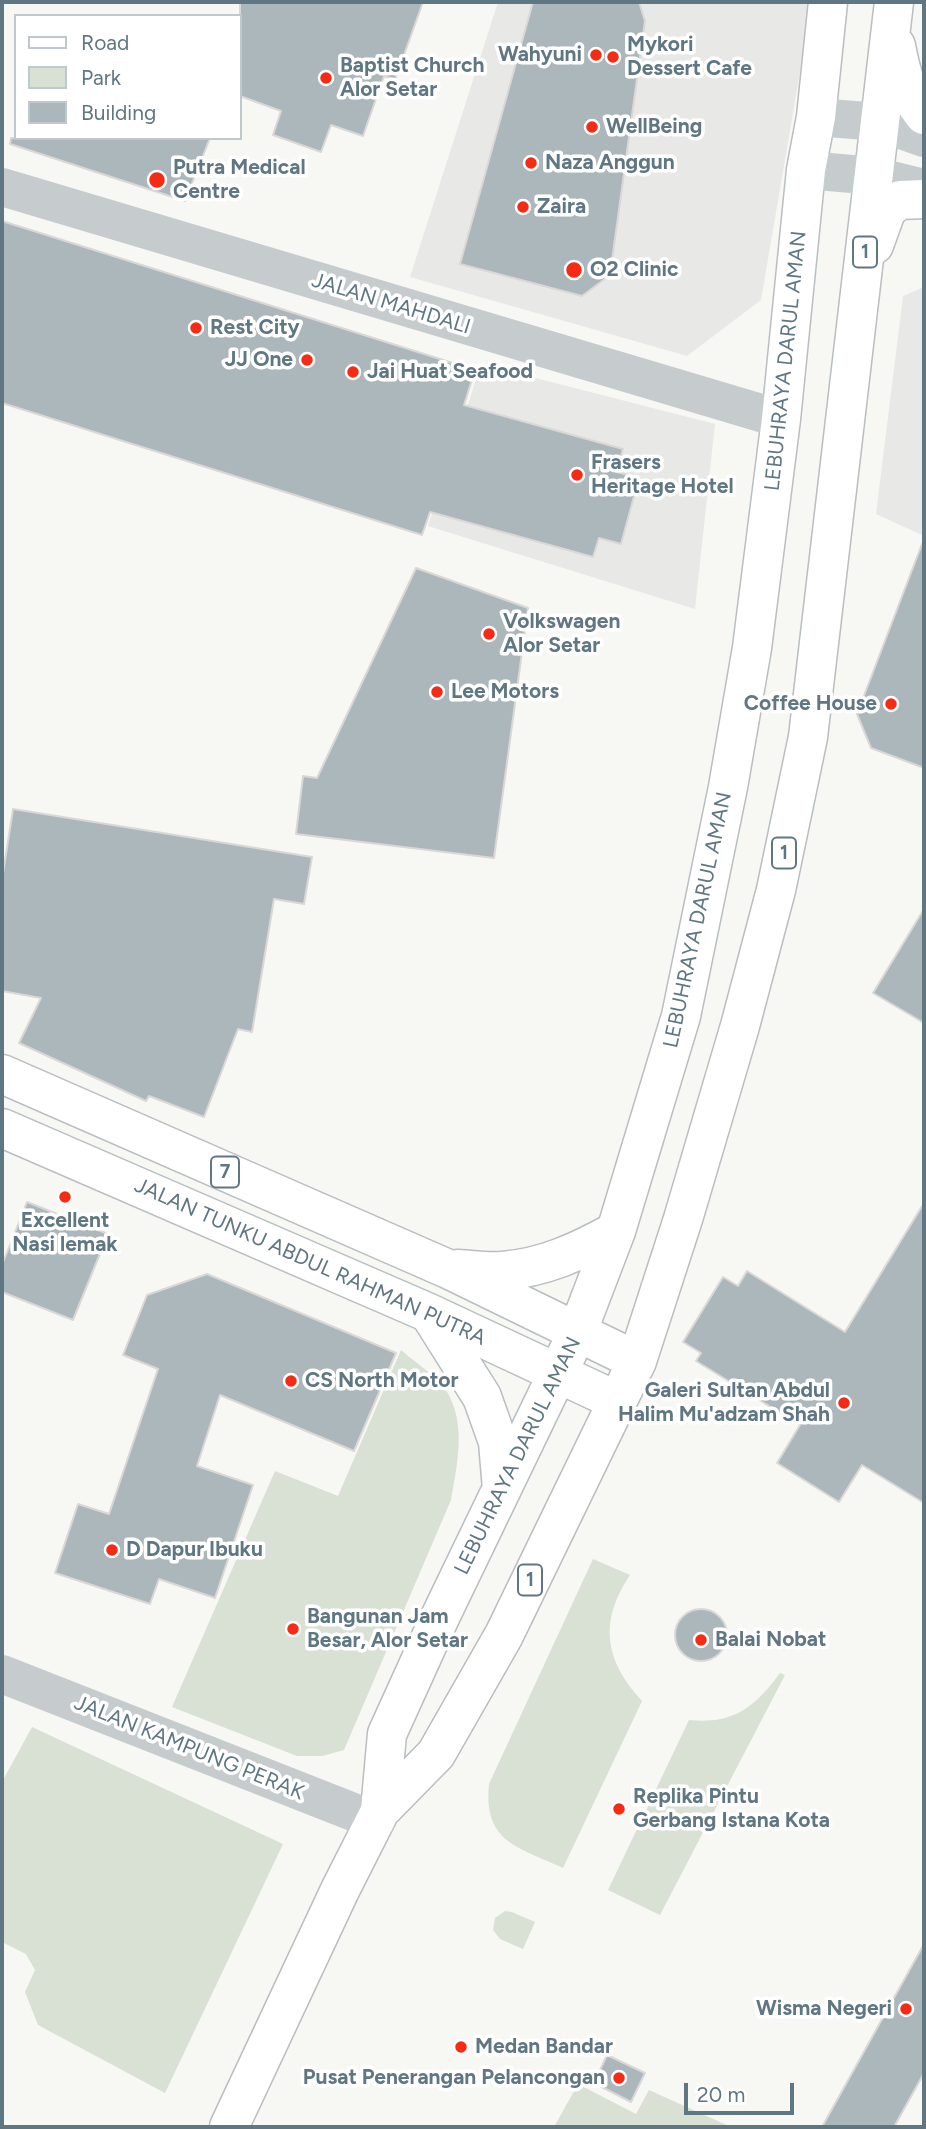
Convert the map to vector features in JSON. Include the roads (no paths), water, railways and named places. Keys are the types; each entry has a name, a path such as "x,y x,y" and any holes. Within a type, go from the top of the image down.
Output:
{"main road":[{"name":"LEBUHRAYA DARUL AMAN","path":"378,1816 387,1734 577,1334 616,1231 681,1016 752,648 781,419 806,170 816,117 828,2"},
{"path":"893,11 901,72 911,99 924,115"},
{"name":"1","path":"229,2127 340,1890 378,1816 436,1754 504,1635 637,1361 682,1219 740,1026 782,864 808,737 893,11"},
{"path":"855,329 876,232 887,209 900,200 924,200"},
{"name":"7","path":"2,1074 448,1269 637,1361"},
{"name":"JALAN TUNKU ABDUL RAHMAN PUTRA","path":"2,1128 429,1313 617,1401"},
{"path":"448,1269 503,1271 554,1262 616,1231"},
{"path":"429,1313 482,1396 498,1441 502,1489"}],"street":[{"path":"816,117 880,122 924,138"},
{"path":"806,170 875,176 924,188"},
{"name":"JALAN MAHDALI","path":"2,187 781,419"},
{"name":"JALAN KAMPUNG PERAK","path":"2,1674 378,1816"}],"place":[{"name":"Wahyuni","path":"596,55"},
{"name":"Mykori Dessert Cafe","path":"613,57"},
{"name":"Baptist Church Alor Setar","path":"326,78"},
{"name":"WellBeing","path":"592,127"},
{"name":"Naza Anggun","path":"531,163"},
{"name":"Putra Medical Centre","path":"157,180"},
{"name":"Zaira","path":"523,207"},
{"name":"O2 Clinic","path":"574,270"},
{"name":"Rest City","path":"196,328"},
{"name":"JJ One","path":"307,360"},
{"name":"Jai Huat Seafood","path":"353,372"},
{"name":"Frasers Heritage Hotel","path":"577,475"},
{"name":"Volkswagen Alor Setar","path":"489,634"},
{"name":"Lee Motors","path":"437,692"},
{"name":"Coffee House","path":"891,704"},
{"name":"Excellent Nasi lemak","path":"65,1197"},
{"name":"CS North Motor","path":"291,1381"},
{"name":"Galeri Sultan Abdul Halim Mu'adzam Shah","path":"844,1403"},
{"name":"D Dapur Ibuku","path":"112,1550"},
{"name":"Bangunan Jam Besar, Alor Setar","path":"293,1629"},
{"name":"Balai Nobat","path":"701,1640"},
{"name":"Replika Pintu Gerbang Istana Kota","path":"619,1809"},
{"name":"Wisma Negeri","path":"906,2009"},
{"name":"Medan Bandar","path":"461,2047"},
{"name":"Pusat Penerangan Pelancongan","path":"619,2078"}]}
